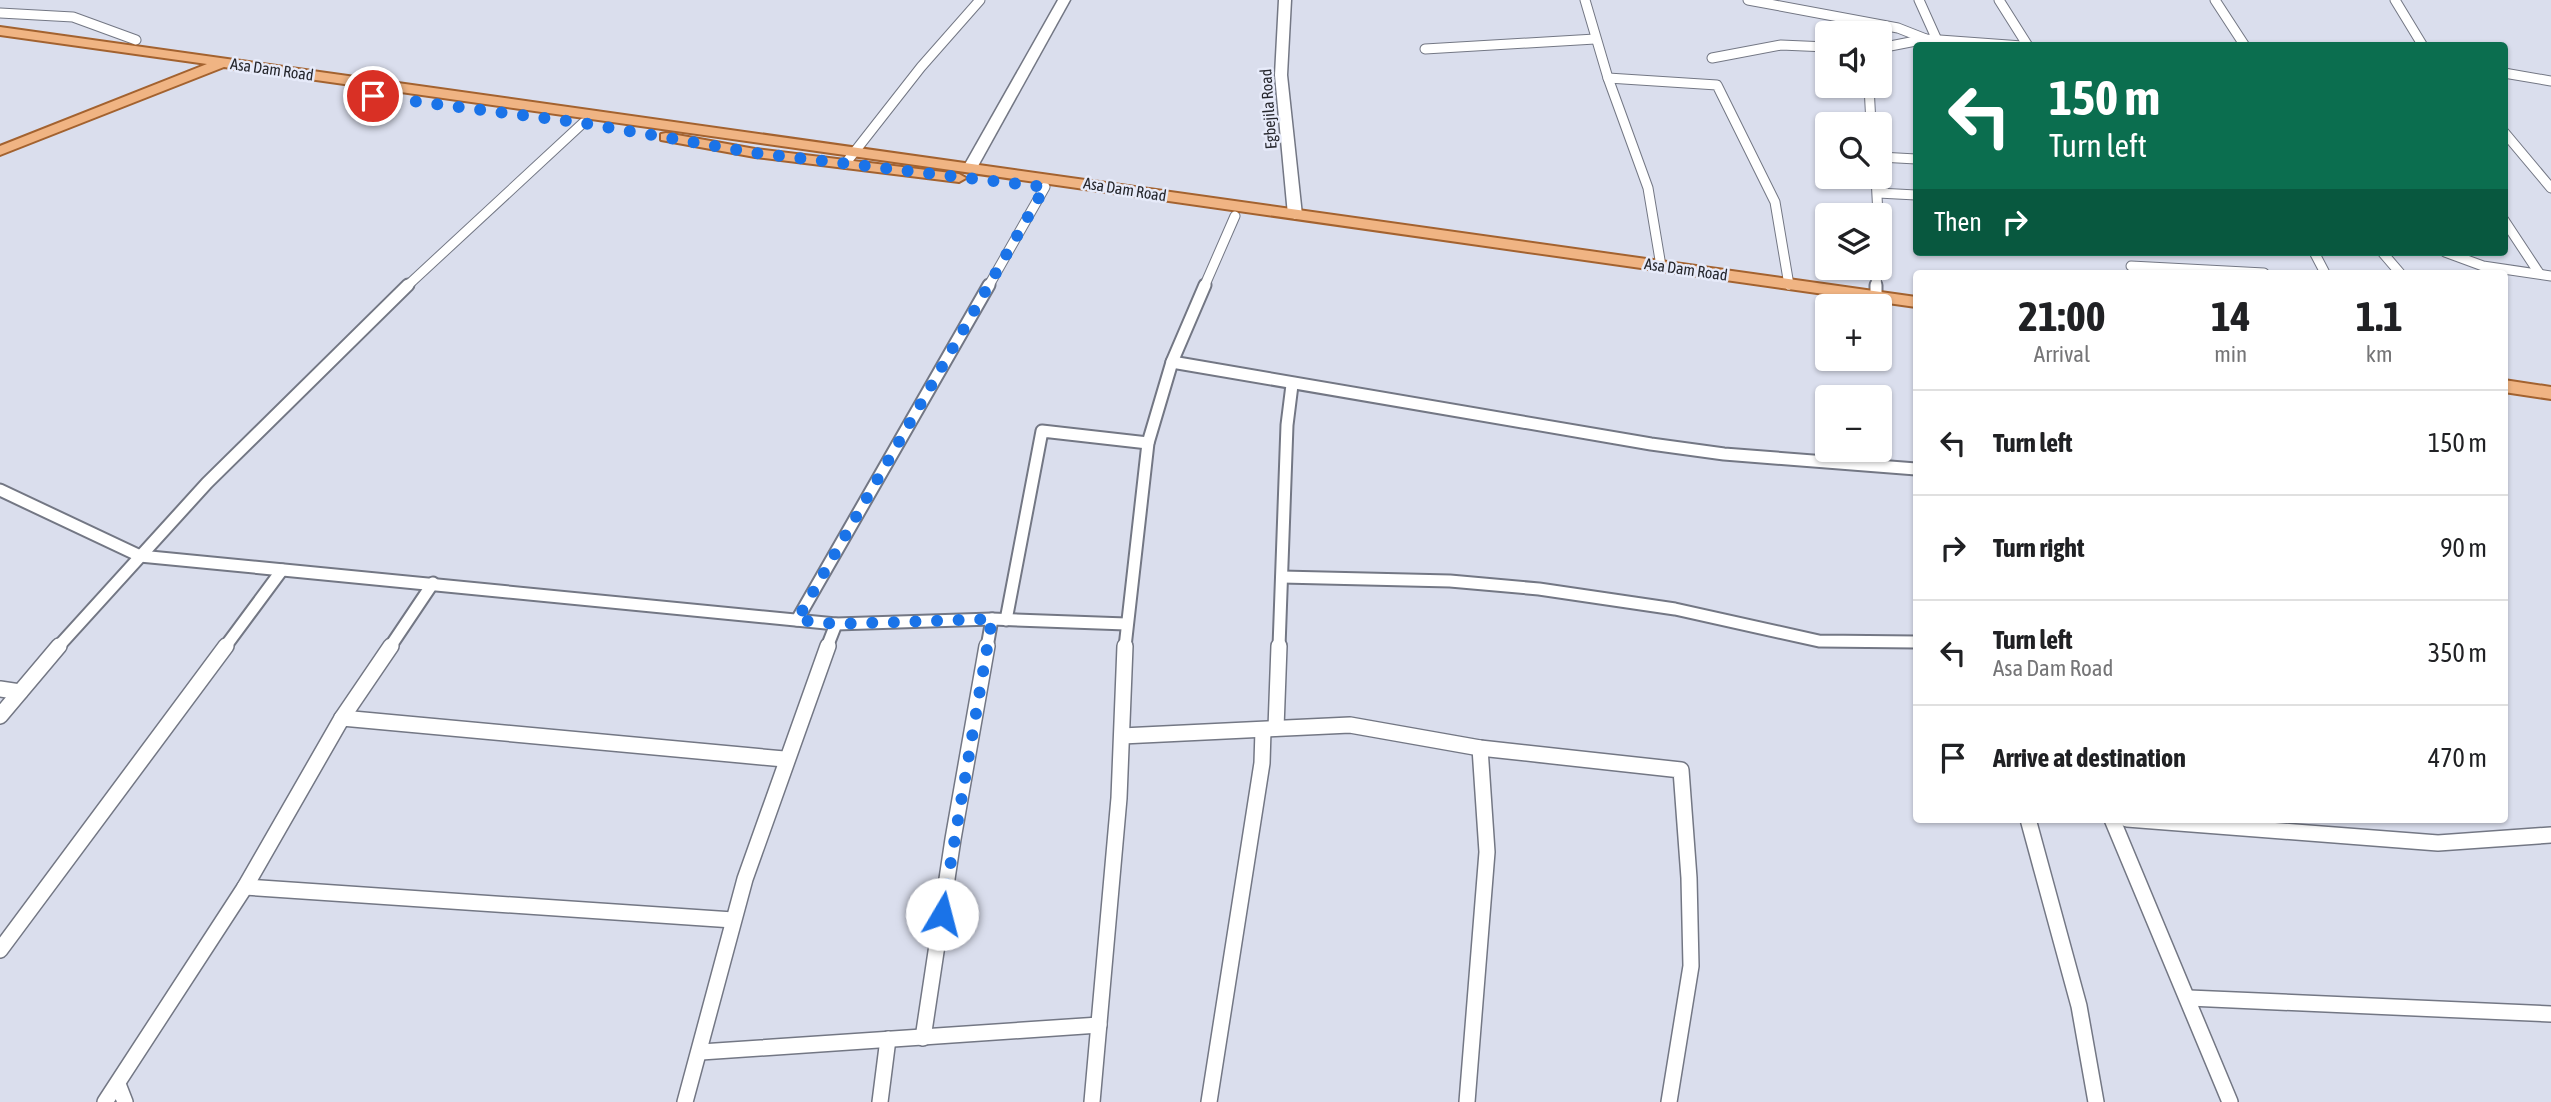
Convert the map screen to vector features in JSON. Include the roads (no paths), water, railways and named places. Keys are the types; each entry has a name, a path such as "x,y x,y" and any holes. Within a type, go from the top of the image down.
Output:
{"main road":[{"name":"Asa Dam Road","path":"0,31 211,68 583,123 755,153 971,166 1295,215 1661,265 1834,294"},
{"name":"Asa Dam Road","path":"0,41 849,158 1815,300"},
{"path":"156,83 163,74 158,64"},
{"path":"177,81 211,68"},
{"path":"0,151 211,68"},
{"path":"0,143 156,83 211,68"},
{"name":"Asa Dam Road","path":"1892,303 1913,302"},
{"name":"Asa Dam Road","path":"1892,307 1913,314"},
{"path":"2508,387 2551,393"},
{"path":"2508,400 2551,406"}],"street":[{"path":"849,158 980,0"},
{"path":"971,166 1063,0"},
{"name":"Egbejila Road","path":"1285,0 1281,75 1295,215"},
{"path":"1585,0 1608,78 1648,188 1661,265"},
{"path":"1748,0 1898,28 1926,39 1965,42"},
{"path":"1798,0 1803,11"},
{"path":"1919,0 1937,40"},
{"path":"1999,0 2025,42"},
{"path":"2215,0 2242,42"},
{"path":"2395,0 2421,42"},
{"path":"0,13 15,16 53,15 97,22 136,40"},
{"path":"1425,48 1595,39"},
{"path":"1892,46 1926,39"},
{"path":"1712,58 1781,45 1815,46"},
{"path":"2508,74 2551,81"},
{"path":"1608,78 1717,85 1774,202 1789,285"},
{"path":"0,716 166,525 239,448 456,239 583,123"},
{"path":"2508,137 2551,188"},
{"path":"1892,158 1913,159"},
{"path":"797,620 1045,187"},
{"path":"1878,189 1878,203"},
{"path":"1878,192 1913,195"},
{"path":"1092,1102 1114,867 1126,624 1148,443 1172,362 1235,216"},
{"path":"2508,226 2539,274"},
{"path":"2385,256 2397,270"},
{"path":"2456,256 2483,266 2551,276"},
{"path":"2132,269 2165,270"},
{"path":"1172,362 1292,385 1724,454 1913,469"},
{"path":"1209,1102 1269,729 1282,577 1287,425 1292,385"},
{"path":"923,1038 953,839 1042,431 1148,443"},
{"path":"0,491 140,556 836,624 999,620 1126,624"},
{"path":"0,950 282,570"},
{"path":"1282,577 1450,581 1539,589 1675,608 1819,641 1913,642"},
{"path":"105,1102 245,887 342,718 433,583"},
{"path":"685,1102 701,1052 733,919 784,759 836,624"},
{"path":"0,689 20,692"},
{"path":"342,718 784,759"},
{"path":"1122,736 1350,725 1480,748 1681,770 1689,877 1691,966 1669,1102"},
{"path":"1466,1102 1487,852 1480,748"},
{"path":"2029,823 2079,1006 2096,1102"},
{"path":"2114,823 2189,998 2230,1102"},
{"path":"2181,823 2438,842 2551,835"},
{"path":"245,887 733,919"},
{"path":"2189,998 2551,1014"},
{"path":"701,1052 1099,1025"},
{"path":"880,1102 888,1040"},
{"path":"118,1084 125,1102"}]}
